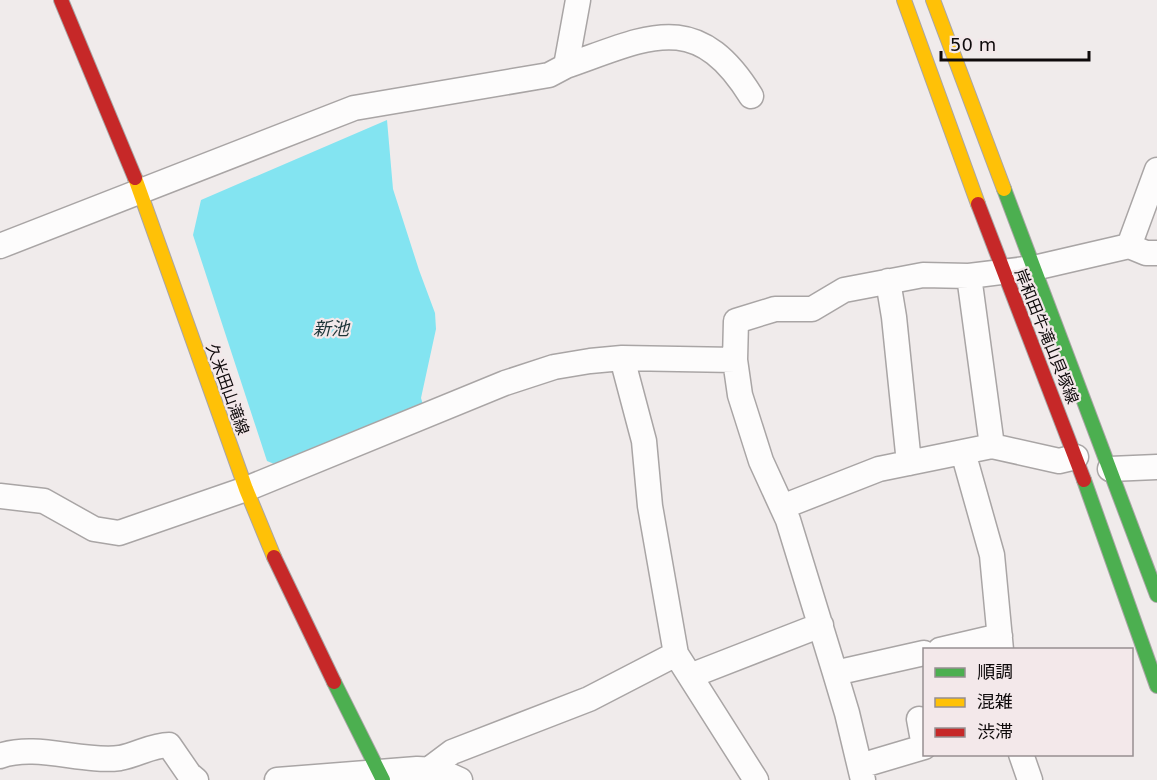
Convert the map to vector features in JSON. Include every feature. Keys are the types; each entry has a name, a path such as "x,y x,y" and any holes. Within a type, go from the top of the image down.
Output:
{"main road":[{"name":"久米田山滝線","path":"61,0 140,191 246,489 282,576 382,776"},
{"name":"岸和田牛滝山貝塚線","path":"904,0 1003,272 1076,458 1157,686"},
{"name":"岸和田牛滝山貝塚線","path":"933,0 1157,596"}],"street":[{"path":"566,66 578,0"},
{"path":"0,246 354,108 549,75 566,66 642,40 676,36 694,40 711,50 737,73 752,96"},
{"path":"1129,246 1157,170"},
{"path":"923,746 861,773 848,712 836,673 782,507 761,461 740,395 735,360 736,321 775,309 812,309 844,290 922,275 969,276 1034,268 1129,246 1146,253 1157,253"},
{"path":"969,276 992,446"},
{"path":"888,281 894,317 909,463"},
{"path":"622,358 644,441 650,506 676,654 756,780"},
{"path":"0,496 44,501 94,529 119,533 246,489 505,382 554,367 622,358 735,360"},
{"path":"782,507 879,469 992,446 1059,461 1076,458"},
{"path":"957,648 1001,643 992,555 963,452"},
{"path":"1110,469 1157,467"},
{"path":"690,676 820,625"},
{"path":"836,673 923,653"},
{"path":"428,770 452,752 589,699 676,654"},
{"path":"919,719 923,741"},
{"path":"0,756 26,752 91,758 120,758 169,745 189,774 196,780"},
{"path":"1022,756 1030,780"},
{"path":"283,780 382,776 428,770 438,770 460,780"}],"water":[{"name":"新池","path":"387,120 393,189 435,313 436,329 421,398 424,408 279,466 267,461 193,235 201,200"}],"traffic: fast":[{"path":"1004,189 1157,595"},
{"path":"1084,480 1157,686"},
{"path":"334,682 383,780"}],"traffic: slow":[{"path":"904,0 978,204"},
{"path":"933,0 1004,189"},
{"path":"135,178 246,489 274,557"}],"traffic: jam":[{"path":"61,0 135,178"},
{"path":"978,204 1084,480"},
{"path":"274,557 334,682"}]}
